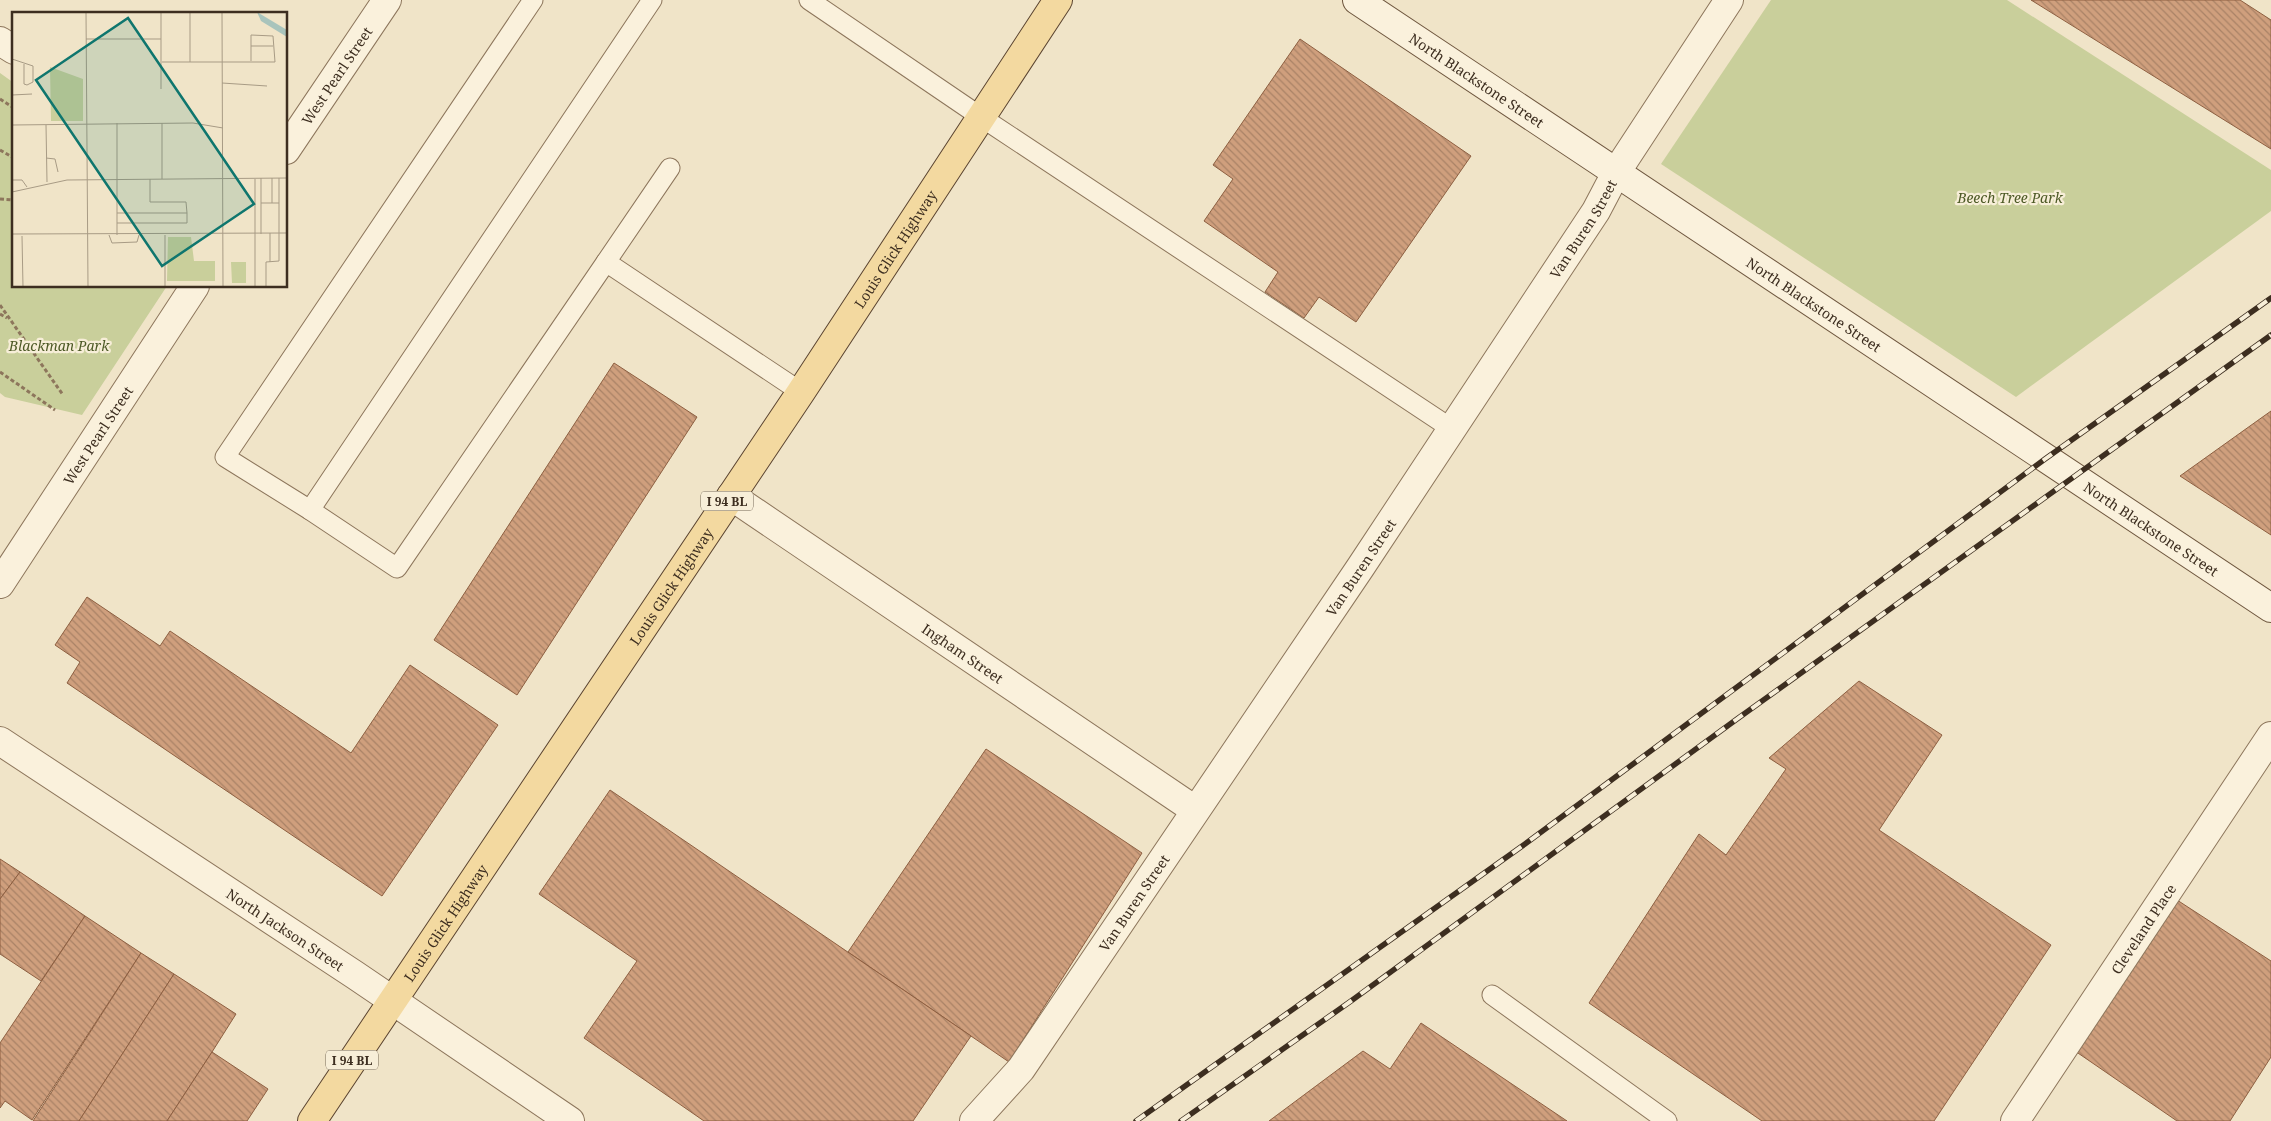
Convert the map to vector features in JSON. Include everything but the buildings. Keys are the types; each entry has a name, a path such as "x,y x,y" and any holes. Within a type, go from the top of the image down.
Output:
{"main road":[{"name":"Louis Glick Highway","path":"312,1121 801,392 1058,0"}],"street":[{"name":"West Pearl Street","path":"288,147 386,0"},
{"name":"North Blackstone Street","path":"1357,0 1617,171 2271,608"},
{"name":"Van Buren Street","path":"974,1121 1021,1069 1452,429 1596,211 1617,171 1729,0"},
{"path":"0,41 12,49"},
{"name":"West Pearl Street","path":"0,584 194,288"},
{"name":"Ingham Street","path":"731,496 1195,810"},
{"name":"Cleveland Place","path":"2016,1121 2271,736"},
{"name":"North Jackson Street","path":"0,742 394,1001 570,1121"}],"lane":[{"path":"533,0 225,457 310,510 397,568 670,168"},
{"path":"310,510 652,0"},
{"path":"809,0 981,117 1452,429"},
{"path":"606,262 801,392"},
{"path":"1492,995 1667,1121"}],"path":[{"path":"0,99 12,107"},
{"path":"0,150 12,157"},
{"path":"0,305 63,395"},
{"path":"0,314 10,320"},
{"path":"0,372 55,410"}],"green space":[{"name":"Beech Tree Park","path":"1771,0 2007,0 2271,170 2271,211 2016,397 1661,164"},
{"name":"Blackman Park","path":"0,73 12,82 12,288 166,288 82,415 5,397 0,393"}],"railway":[{"path":"1136,1121 1525,844 2045,459 2271,298"},
{"path":"1181,1121 1351,1001 1737,719 2271,335"}]}
